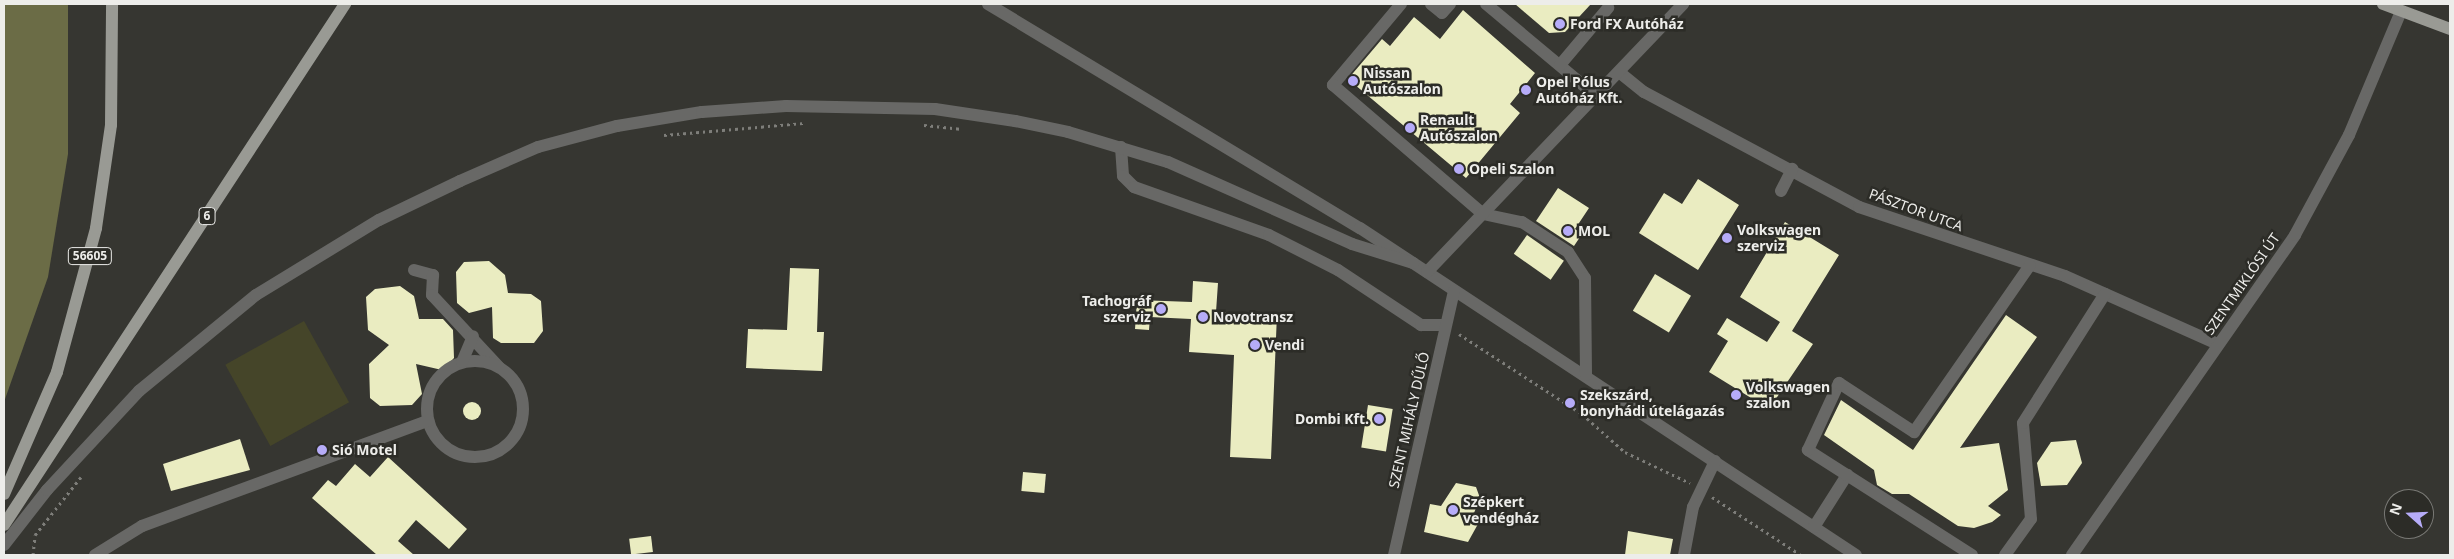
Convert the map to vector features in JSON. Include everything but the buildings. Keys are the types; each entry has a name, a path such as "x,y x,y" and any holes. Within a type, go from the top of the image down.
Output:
{"main road":[{"name":"56605","path":"4,494 58,372 96,228 111,126 112,4"},
{"name":"6","path":"4,526 345,4"},
{"path":"2383,4 2450,29"}],"street":[{"path":"988,4 1280,178 1586,375 1856,555"},
{"path":"1401,4 1333,85 1483,214 1522,222 1568,252 1585,278 1586,375"},
{"path":"1431,4 1442,13 1450,4"},
{"path":"1486,4 1596,96"},
{"path":"1427,272 1683,4"},
{"path":"1560,65 1608,8"},
{"name":"SZENTMIKLÓSI ÚT","path":"2072,555 2218,344 2322,189 2401,11"},
{"name":"PÁSZTOR UTCA","path":"1619,72 1644,92 1868,210 2030,265 2105,294 2218,344"},
{"path":"4,546 47,490 139,392 256,295 379,220 538,147 617,126 702,112 861,106 936,109 1015,121 1121,147 1239,191 1352,244 1413,263"},
{"path":"1121,147 1123,176 1134,187 1269,236 1338,270 1421,325 1445,325"},
{"path":"1782,190 1792,169"},
{"path":"1972,555 1808,450 1839,383 1914,432 2030,265"},
{"path":"414,270 433,275 432,295 473,336 498,367 513,379 522,405 516,432 504,447 488,455 460,454 436,438 428,422 427,403 433,385 445,370 462,362 481,360 498,367"},
{"name":"SZENT MIHÁLY DŰLŐ","path":"1394,555 1454,291"},
{"path":"2005,555 2031,519 2023,422 2105,294"},
{"path":"462,362 473,336"},
{"path":"95,555 142,526 428,422"},
{"path":"1684,555 1693,507 1715,461"},
{"path":"1814,527 1847,475"}],"path":[{"path":"654,136 810,122"},
{"path":"918,124 967,130"},
{"path":"1445,325 1582,414 1625,452 1700,488"},
{"path":"33,555 35,535 85,473"},
{"path":"1706,492 1801,555"}],"shaded area":[{"path":"304,321 349,402 270,446 225,365"}],"green space":[{"path":"4,4 68,4 68,154 48,277 4,402"}],"place":[{"name":"Ford FX Autóház","path":"1560,24"},
{"name":"Nissan Autószalon","path":"1353,81"},
{"name":"Opel Pólus Autóház Kft.","path":"1526,90"},
{"name":"Renault Autószalon","path":"1410,128"},
{"name":"Opeli Szalon","path":"1459,169"},
{"name":"MOL","path":"1568,231"},
{"name":"Volkswagen szerviz","path":"1727,238"},
{"name":"Tachográf szerviz","path":"1161,309"},
{"name":"Novotransz","path":"1203,317"},
{"name":"Vendi","path":"1255,345"},
{"name":"Volkswagen szalon","path":"1736,395"},
{"name":"Szekszárd, bonyhádi útelágazás","path":"1570,403"},
{"name":"Dombi Kft.","path":"1379,419"},
{"name":"Sió Motel","path":"322,450"},
{"name":"Szépkert vendégház","path":"1453,510"}]}
